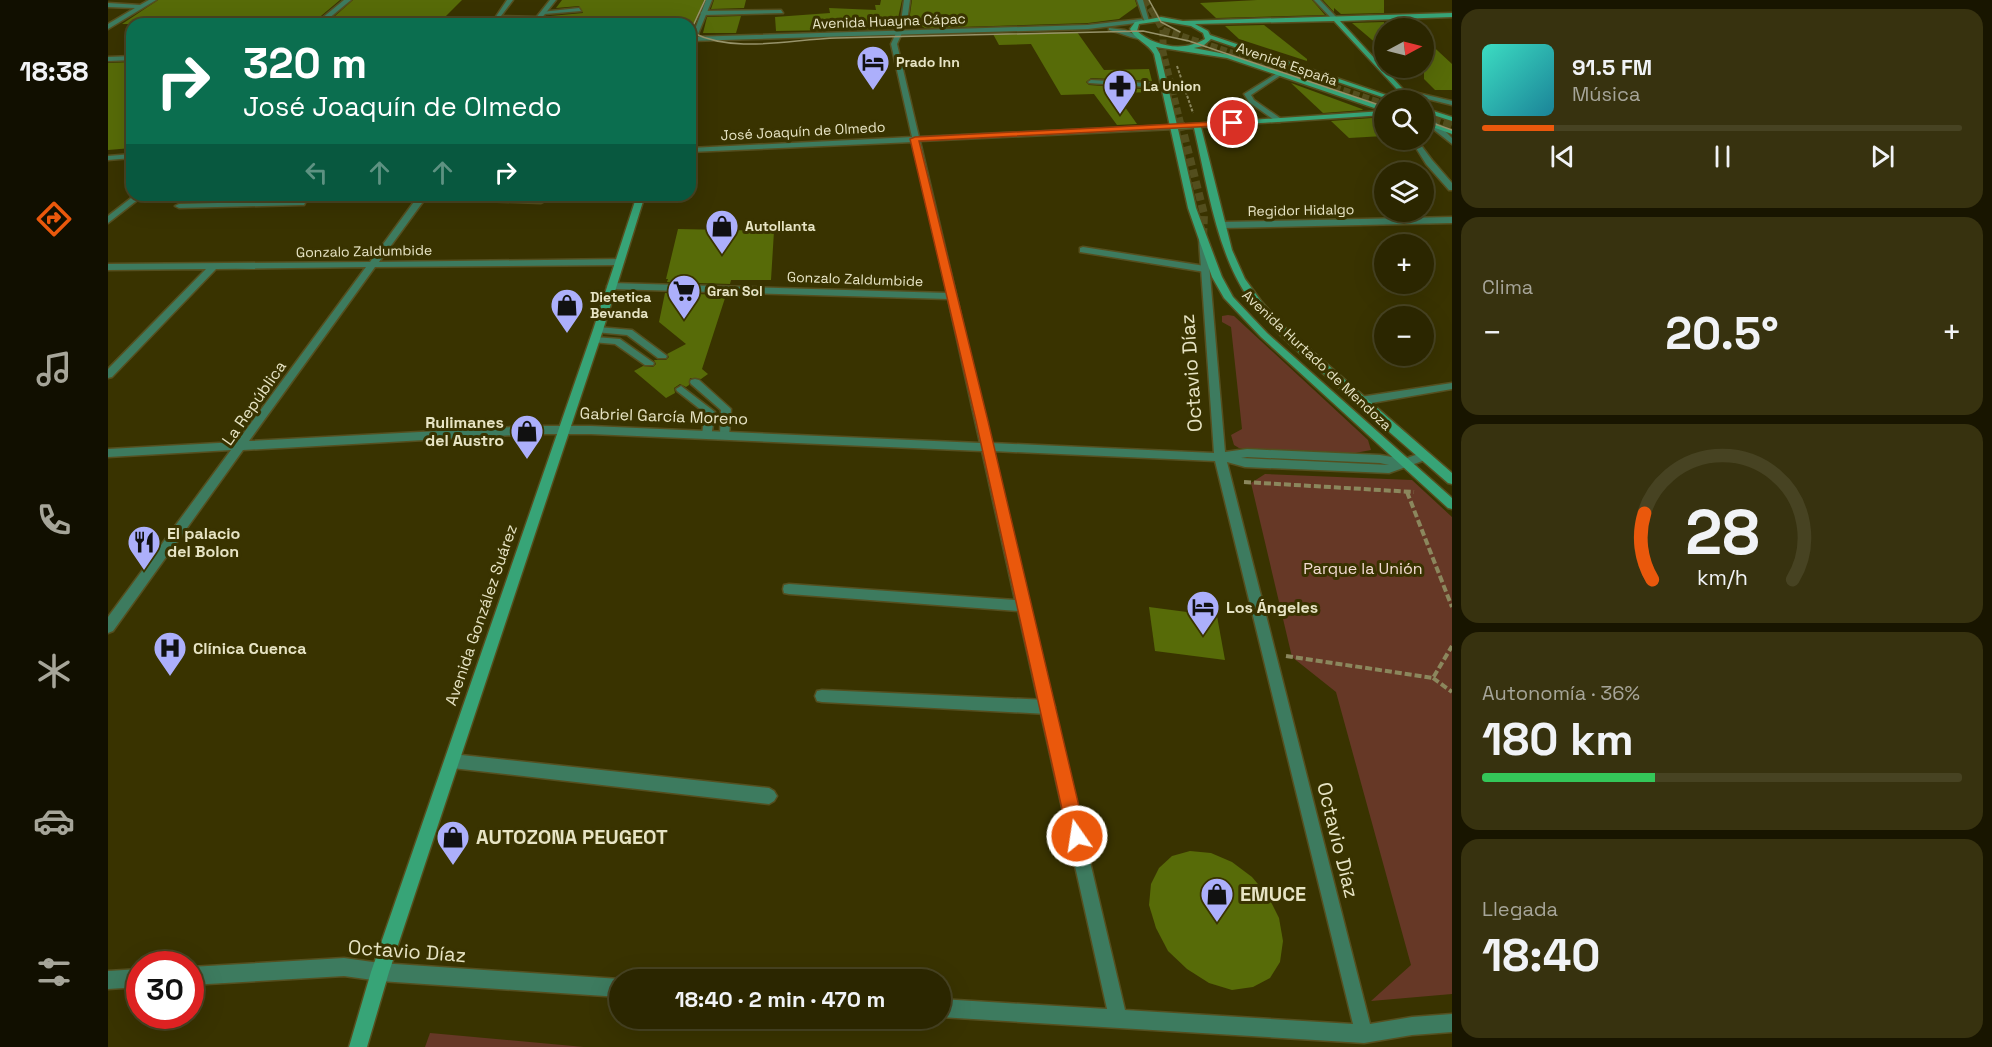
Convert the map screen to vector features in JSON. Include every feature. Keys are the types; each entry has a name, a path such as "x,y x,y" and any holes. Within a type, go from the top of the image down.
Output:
{"main road":[{"path":"1145,40 1133,29 1144,21 1161,19 1185,22 1452,15"},
{"path":"1335,19 1400,90"},
{"name":"Avenida España","path":"1185,22 1207,34 1374,93"},
{"path":"1181,48 1200,45 1208,40 1207,34 1216,28 1452,22"},
{"name":"Avenida España","path":"1145,40 1170,47 1214,52 1374,107"},
{"name":"Avenida Hurtado de Mendoza","path":"1145,40 1154,48 1192,208 1216,277 1229,298 1248,320 1452,505"},
{"name":"José Joaquín de Olmedo","path":"1174,127 1374,112"},
{"path":"1434,113 1452,119"},
{"name":"Avenida Hurtado de Mendoza","path":"1197,126 1228,250 1241,279 1258,303 1279,327 1360,401 1452,480"},
{"path":"1436,127 1452,132"},
{"name":"Avenida González Suárez","path":"358,1047 380,972 596,335 639,201"}],"street":[{"path":"108,27 153,0"},
{"path":"326,18 348,0"},
{"path":"496,18 510,0"},
{"path":"539,18 553,0"},
{"path":"696,30 709,0"},
{"path":"907,0 904,22 894,44 1118,1018"},
{"path":"1088,27 1144,21 1140,0"},
{"path":"1317,0 1335,19"},
{"path":"108,5 142,7"},
{"path":"544,12 579,10"},
{"path":"703,14 781,12"},
{"path":"1088,27 1123,31 1145,40"},
{"name":"Avenida Huayna Cápac","path":"696,39 1088,27"},
{"path":"108,59 126,58"},
{"path":"1277,120 1251,100 1247,94 1279,74"},
{"path":"1091,82 1164,86"},
{"path":"1434,99 1452,103"},
{"name":"José Joaquín de Olmedo","path":"696,150 1174,127"},
{"path":"1436,127 1452,142"},
{"path":"1421,150 1452,188"},
{"path":"108,158 126,156"},
{"path":"108,219 133,201"},
{"path":"182,201 178,206 301,203 302,201"},
{"path":"229,205 231,201"},
{"name":"La República","path":"108,627 419,201"},
{"name":"Regidor Hidalgo","path":"1222,225 1452,220"},
{"name":"Octavio Díaz","path":"1203,239 1220,457 1364,1034"},
{"path":"1083,250 1205,269"},
{"name":"Gonzalo Zaldumbide","path":"108,267 620,262"},
{"path":"108,375 213,267"},
{"name":"Gonzalo Zaldumbide","path":"612,286 952,296"},
{"path":"596,335 629,332 662,353"},
{"path":"596,335 617,341 639,356 644,366"},
{"path":"699,382 726,409 725,434"},
{"path":"1360,401 1452,386"},
{"path":"681,392 710,412 707,434"},
{"name":"Gabriel García Moreno","path":"108,453 564,430 725,434 1220,457 1245,463 1389,469 1424,456"},
{"path":"789,589 1024,606"},
{"path":"822,696 1048,707"},
{"path":"452,761 769,796"},
{"name":"Octavio Díaz","path":"204,974 344,968 609,987"},
{"path":"108,980 126,979"},
{"path":"951,1009 1364,1034 1412,1026 1452,1023"}],"path":[{"path":"1170,47 1197,126"},
{"path":"1226,481 1407,492 1452,607"},
{"path":"1433,678 1452,646"},
{"path":"1268,654 1433,678 1452,692"}],"green space":[{"path":"1222,316 1234,316 1368,440 1371,450 1355,453 1239,448 1234,445 1231,435 1242,429 1231,327 1222,322"},
{"name":"Parque la Unión","path":"1265,474 1412,480 1452,517 1452,994 1371,1001 1411,965 1336,692 1292,657 1251,483"},
{"path":"430,1033 584,1047 425,1047"}],"building":[{"path":"158,0 340,0 319,18 131,18"},
{"path":"353,0 462,0 444,18 333,18"},
{"path":"562,0 704,0 696,21 696,18 548,18 583,13 579,6 556,8"},
{"path":"714,0 746,0 744,8 711,9"},
{"path":"881,0 902,0 896,27 891,29 776,31 775,17 830,13 829,8 876,10 875,5 880,5"},
{"path":"912,0 1135,0 1137,6 1119,19 1088,23 925,28 912,21 909,22"},
{"path":"1312,0 1325,15 1216,18 1200,3"},
{"path":"1323,0 1384,0 1384,13 1341,14 1334,8 1334,12"},
{"path":"741,16 736,33 703,33 707,17"},
{"path":"1374,22 1374,42 1352,23"},
{"path":"1264,25 1307,61 1239,39 1225,26"},
{"path":"1077,32 1104,70 1149,69 1152,81 1091,78 1086,82 1089,85 1155,90 1156,92 1115,93 1137,124 1117,125 1094,94 1061,95 1031,44 999,45 993,34"},
{"path":"1434,47 1452,64 1452,90 1435,90 1424,79 1434,78"},
{"path":"126,62 126,148 108,150 108,63"},
{"path":"1291,83 1362,109 1363,110 1323,113"},
{"path":"1372,118 1374,137 1349,138 1331,121"},
{"name":"Autollanta","path":"678,229 774,231 771,280 731,280 730,284 667,282"},
{"path":"665,293 726,295 702,369 708,374 701,379 690,378 689,385 686,387 680,384 674,388 675,393 666,398 634,371 643,366 653,367 656,364 654,360 666,360 669,357 667,354 686,344 659,322"},
{"path":"1149,607 1217,616 1225,660 1155,651"},
{"name":"EMUCE","path":"1190,851 1211,853 1232,862 1252,877 1268,896 1279,918 1283,941 1280,962 1270,978 1253,987 1232,990 1209,983 1187,969 1168,951 1156,928 1149,905 1151,884 1159,868 1172,856"}],"tunnel":[{"path":"1144,0 1153,12"},
{"path":"1153,12 1163,30"},
{"path":"1163,30 1374,101"},
{"path":"1163,30 1163,52 1181,125"},
{"path":"1434,120 1449,125"},
{"path":"1181,123 1204,214 1203,239"},
{"path":"1444,123 1452,126"}],"tram line":[{"path":"696,20 705,0"},
{"path":"1149,0 1161,22 1180,32"},
{"path":"696,34 727,43 764,44 837,38 1143,31 1189,41 1374,103"},
{"path":"1434,124 1452,130"}],"place":[{"name":"Prado Inn","path":"873,91"},
{"name":"La Union","path":"1120,115"},
{"name":"Autollanta","path":"722,255"},
{"name":"Gran Sol","path":"684,320"},
{"name":"Dietetica Bevanda","path":"567,334"},
{"name":"Rulimanes del Austro","path":"527,460"},
{"name":"El palacio del Bolon","path":"144,571"},
{"name":"Los Ángeles","path":"1203,636"},
{"name":"Clínica Cuenca","path":"170,677"},
{"name":"AUTOZONA PEUGEOT","path":"453,866"},
{"name":"EMUCE","path":"1217,923"}],"route":[{"path":"1077,836 915,139 1233,123"}]}
